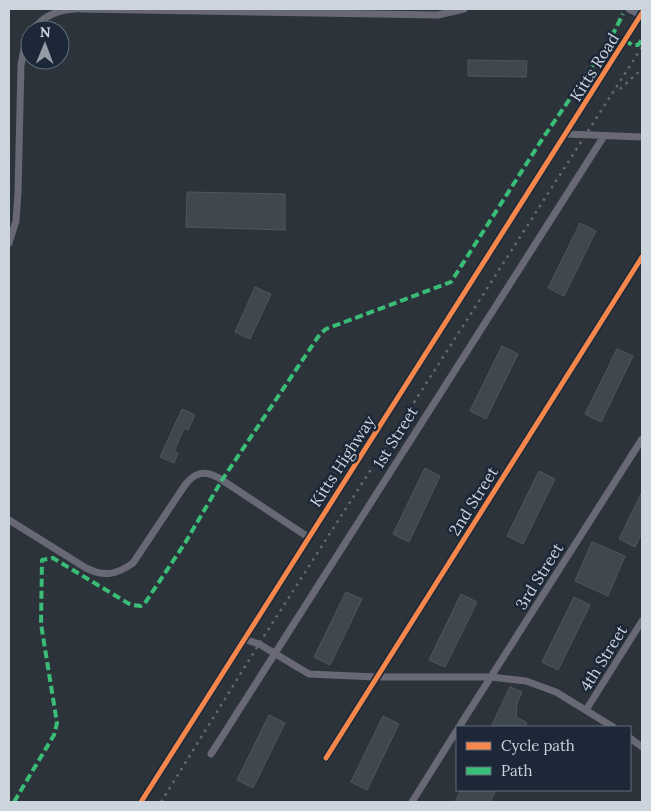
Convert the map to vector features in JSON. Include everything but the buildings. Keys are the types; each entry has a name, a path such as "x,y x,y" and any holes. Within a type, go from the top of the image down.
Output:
{"street":[{"path":"42,20 51,14 76,9"},
{"path":"81,9 438,15 464,9"},
{"path":"629,9 641,14"},
{"name":"Kitts Road","path":"566,134 641,14"},
{"path":"9,243 16,221 20,65"},
{"path":"566,134 642,137"},
{"name":"Kitts Highway","path":"141,802 566,134"},
{"name":"1st Street","path":"211,754 604,136"},
{"name":"2nd Street","path":"326,758 642,257"},
{"name":"3rd Street","path":"460,726 642,440"},
{"path":"9,520 98,574 109,575 122,572 133,564 185,485 193,475 202,472 210,473 219,478 308,537"},
{"name":"4th Street","path":"586,710 642,621"},
{"path":"244,639 259,644 309,674 376,677 491,678 538,684 611,726"},
{"name":"3rd Street","path":"412,802 456,732"},
{"path":"631,739 642,747"}],"railway":[{"path":"161,802 259,644 642,47"},
{"path":"620,89 642,69"}],"marked path":[{"path":"14,802 54,735 57,723 41,624 42,560 53,558 131,605 141,606 145,603 185,543 222,480 320,334 326,329 451,282 541,141 610,40 623,14"},
{"path":"625,40 632,45 638,45 642,40"}],"cycle path":[{"path":"141,802 642,13"},
{"path":"326,758 642,257"}]}
